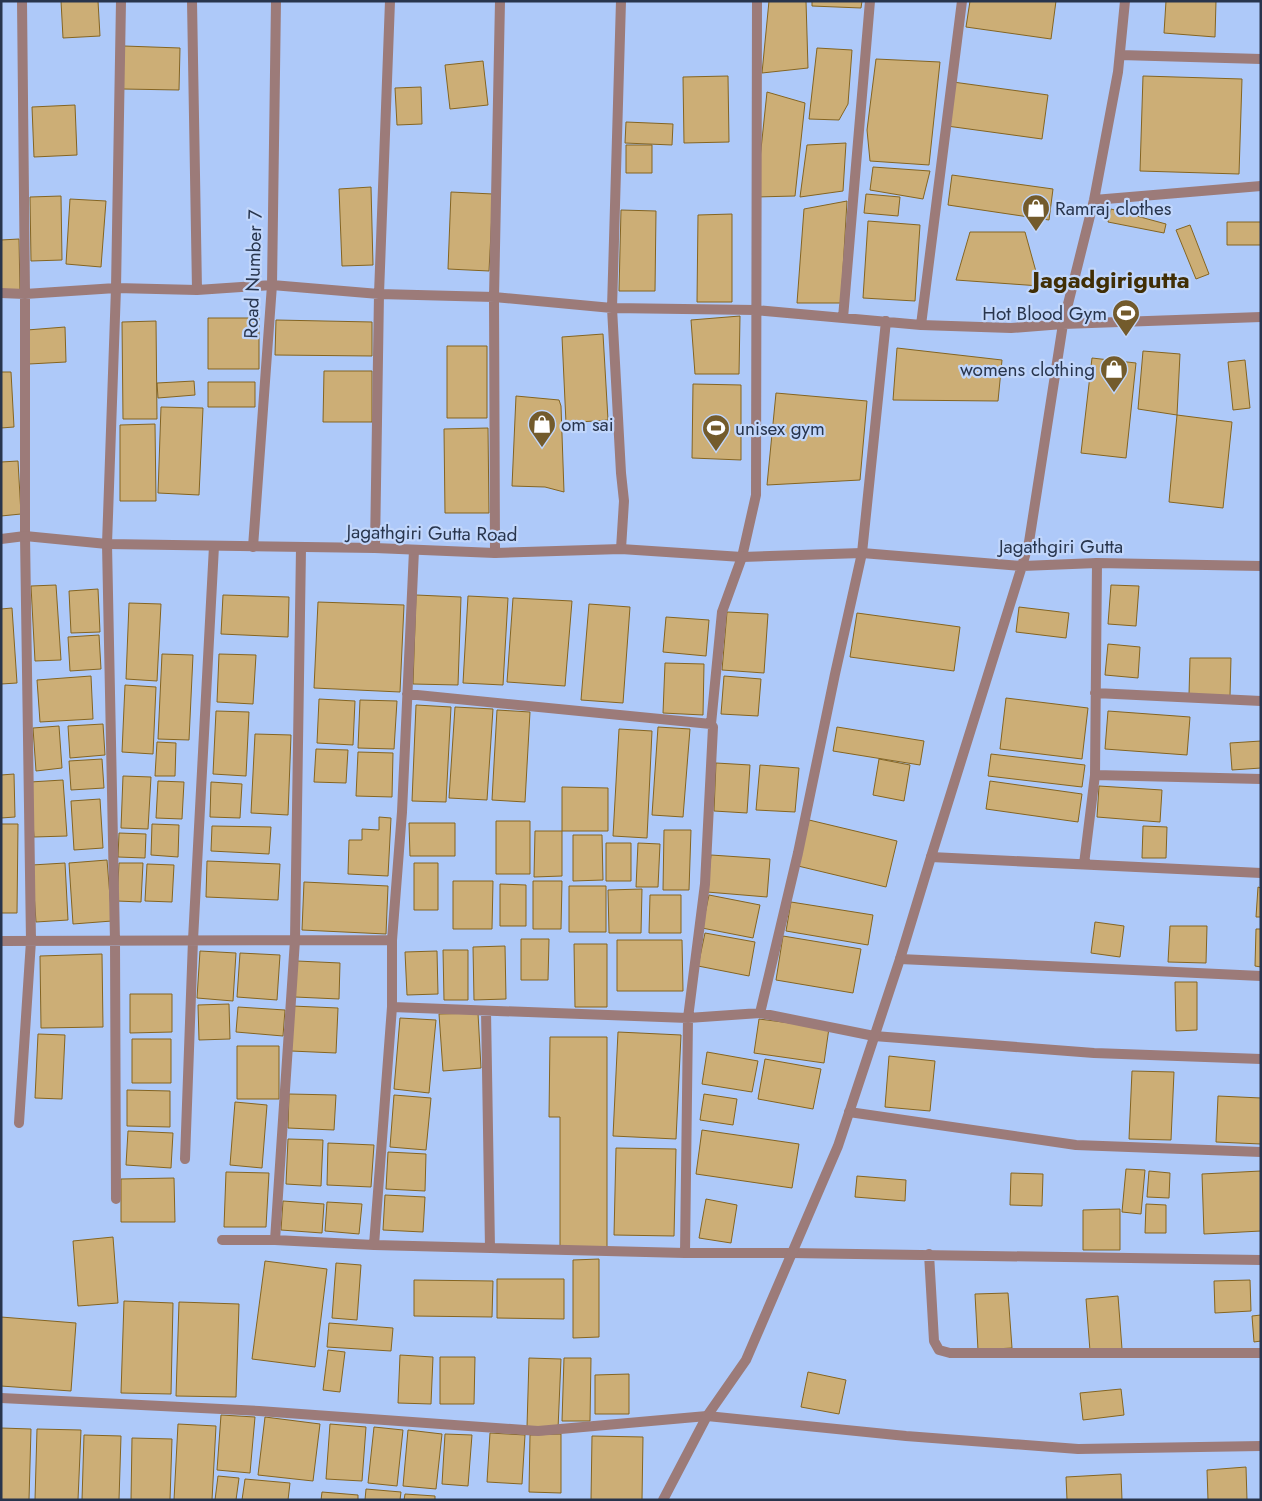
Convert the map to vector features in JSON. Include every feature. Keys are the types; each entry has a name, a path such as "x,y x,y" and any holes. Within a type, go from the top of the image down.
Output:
{"street":[{"path":"19,1123 31,941 25,536 22,1"},
{"path":"116,1199 115,941 107,544 116,288 121,1"},
{"path":"192,1 197,290"},
{"name":"Road Number 7","path":"253,547 272,285 276,1"},
{"path":"375,548 379,294 390,1"},
{"path":"495,553 494,297 500,1"},
{"path":"621,1 612,308 624,501 621,549"},
{"path":"685,1253 688,1018 705,884 714,727 711,724 722,612 742,557 756,495 756,1"},
{"path":"843,318 870,1"},
{"path":"921,325 962,1"},
{"path":"663,1500 707,1416 746,1360 838,1146 900,959 1022,566 1029,542 1063,324 1094,200 1118,72 1125,1"},
{"path":"1120,55 1261,59"},
{"path":"1094,200 1261,186"},
{"path":"1,293 25,294 116,288 197,290 272,285 379,294 494,297 612,308 755,310 921,325 1011,328 1063,324 1261,317"},
{"path":"760,1013 798,853 834,674 862,553 886,321"},
{"name":"Jagathgiri Gutta Road","path":"1,539 25,536 107,544 375,548 495,553 621,549 742,557 862,553"},
{"path":"185,1159 193,940 214,546"},
{"path":"275,1240 295,940 301,548"},
{"path":"374,1245 392,1007 392,940 402,812 414,550"},
{"name":"Jagathgiri Gutta","path":"862,553 1022,566 1097,564 1261,566"},
{"path":"1084,864 1095,775 1097,564"},
{"path":"1095,693 1261,700"},
{"path":"407,694 711,724"},
{"path":"1095,775 1261,779"},
{"path":"931,857 1261,873"},
{"path":"1,941 392,940"},
{"path":"900,959 1261,976"},
{"path":"392,1007 688,1018 760,1013 874,1036 1094,1053 1261,1059"},
{"path":"486,1011 490,1248"},
{"path":"849,1112 1076,1145 1261,1152"},
{"path":"222,1240 685,1253 929,1254 1261,1260"},
{"path":"929,1254 934,1341 939,1350 950,1353 1261,1353"},
{"path":"1,1398 260,1411 538,1431 707,1416 906,1436 1078,1449 1261,1446"}],"building":[{"path":"61,1 98,1 100,36 63,38"},
{"path":"769,1 806,1 808,68 762,73"},
{"path":"812,1 862,1 861,8 812,6"},
{"path":"970,1 1056,1 1051,39 966,27"},
{"path":"1166,1 1216,1 1215,37 1164,33"},
{"path":"124,46 180,48 179,90 123,89"},
{"path":"817,48 852,50 848,104 839,120 809,119"},
{"path":"876,59 940,62 929,165 870,161 867,130"},
{"path":"483,61 488,105 450,109 445,65"},
{"path":"728,76 729,142 684,143 683,77"},
{"path":"1143,76 1242,79 1239,174 1140,171"},
{"path":"953,82 1048,95 1042,139 947,126"},
{"path":"421,87 422,124 397,125 395,88"},
{"path":"767,92 805,103 795,196 756,197"},
{"path":"75,105 77,155 34,157 32,107"},
{"path":"626,122 673,124 672,145 625,143"},
{"path":"846,143 843,191 800,197 807,145"},
{"path":"626,145 652,145 652,173 626,173"},
{"path":"873,167 930,171 923,199 870,190"},
{"path":"952,175 1053,189 1049,220 948,205"},
{"path":"371,187 373,265 342,266 339,189"},
{"path":"451,192 493,194 489,271 448,269"},
{"path":"866,194 900,197 898,216 864,213"},
{"path":"61,196 62,260 31,261 30,197"},
{"path":"70,199 106,201 101,267 66,264"},
{"path":"847,201 841,303 797,303 804,209"},
{"path":"1111,209 1166,224 1164,233 1108,222"},
{"path":"621,210 656,211 655,291 619,291"},
{"path":"732,214 732,302 697,302 698,215"},
{"path":"868,221 920,225 915,301 863,298"},
{"path":"1227,222 1261,222 1261,245 1227,245"},
{"path":"1190,225 1209,274 1196,279 1176,230"},
{"path":"970,232 1025,232 1040,286 956,280"},
{"path":"19,239 20,291 1,291 1,240"},
{"path":"740,316 739,374 695,374 691,320"},
{"path":"208,318 259,318 259,369 208,369"},
{"path":"276,320 372,322 372,356 275,355"},
{"path":"156,321 157,419 123,419 122,322"},
{"path":"65,327 66,362 29,364 27,330"},
{"path":"603,334 608,420 566,423 562,337"},
{"path":"447,346 487,346 487,418 447,418"},
{"path":"897,348 1002,360 998,401 893,400"},
{"path":"1143,351 1180,354 1177,415 1138,409"},
{"path":"1092,358 1136,363 1126,458 1081,453"},
{"path":"1245,360 1250,408 1233,410 1228,362"},
{"path":"324,371 372,371 372,422 323,422"},
{"path":"1,372 11,372 14,427 1,428"},
{"path":"194,381 195,395 158,398 157,383"},
{"path":"208,382 255,382 255,407 208,407"},
{"path":"693,384 741,385 741,460 692,458"},
{"path":"776,393 867,401 860,480 767,485"},
{"path":"516,396 559,400 561,406 564,492 545,487 512,486"},
{"path":"161,407 203,408 199,495 158,493"},
{"path":"1177,415 1232,422 1223,508 1169,502"},
{"path":"155,424 156,501 120,501 120,425"},
{"path":"488,428 489,513 445,513 444,429"},
{"path":"18,461 21,514 1,516 1,462"},
{"path":"56,585 61,660 35,661 31,586"},
{"path":"1111,585 1139,586 1136,626 1108,624"},
{"path":"98,589 100,632 71,633 69,591"},
{"path":"223,595 289,597 288,637 221,634"},
{"path":"416,595 461,597 458,685 413,684"},
{"path":"468,596 508,598 503,685 463,683"},
{"path":"513,598 572,601 565,686 507,682"},
{"path":"318,602 404,605 400,692 314,688"},
{"path":"129,603 161,604 157,681 126,679"},
{"path":"589,604 630,607 623,703 581,700"},
{"path":"1019,607 1069,613 1066,638 1016,632"},
{"path":"12,608 17,683 1,684 1,609"},
{"path":"727,612 768,614 764,673 722,670"},
{"path":"857,613 960,627 954,671 850,657"},
{"path":"666,617 709,620 706,656 663,652"},
{"path":"99,635 101,669 70,671 68,637"},
{"path":"1108,644 1140,647 1138,678 1105,675"},
{"path":"162,654 193,655 189,740 158,739"},
{"path":"219,654 256,655 253,704 217,702"},
{"path":"1190,658 1231,658 1230,696 1189,695"},
{"path":"665,663 704,664 703,715 663,713"},
{"path":"91,676 93,719 40,722 37,680"},
{"path":"724,676 761,679 758,716 721,714"},
{"path":"125,685 156,687 153,754 122,752"},
{"path":"1006,698 1088,708 1082,759 1000,749"},
{"path":"319,699 355,701 353,745 317,743"},
{"path":"360,700 397,701 394,749 358,748"},
{"path":"416,705 451,707 446,802 412,801"},
{"path":"455,707 493,709 487,800 449,798"},
{"path":"497,710 530,712 525,802 492,800"},
{"path":"216,711 249,712 246,776 213,774"},
{"path":"1108,711 1190,717 1187,755 1105,749"},
{"path":"103,724 105,755 70,758 68,726"},
{"path":"59,726 62,768 36,771 33,728"},
{"path":"658,727 690,729 683,817 652,815"},
{"path":"837,727 924,741 920,765 833,751"},
{"path":"619,729 652,731 647,838 613,836"},
{"path":"255,734 291,735 288,815 251,813"},
{"path":"1261,741 1261,768 1232,770 1230,743"},
{"path":"157,742 176,743 175,776 155,776"},
{"path":"316,749 348,750 346,783 314,782"},
{"path":"358,752 393,753 392,797 356,796"},
{"path":"991,754 1085,765 1082,787 988,776"},
{"path":"102,759 104,788 71,790 69,761"},
{"path":"879,759 910,765 904,801 873,795"},
{"path":"716,763 750,765 747,813 714,811"},
{"path":"760,765 799,768 795,812 756,810"},
{"path":"14,774 15,817 1,818 1,775"},
{"path":"123,776 151,777 148,829 121,828"},
{"path":"63,780 67,836 34,837 30,782"},
{"path":"158,781 184,782 182,819 156,818"},
{"path":"990,781 1082,794 1078,822 986,809"},
{"path":"211,782 242,784 240,818 210,817"},
{"path":"1099,786 1162,790 1160,822 1097,817"},
{"path":"562,787 608,788 608,831 562,831"},
{"path":"100,799 103,848 74,850 71,801"},
{"path":"379,817 391,818 388,876 348,874 349,840 362,840 362,829 379,830"},
{"path":"809,820 897,841 886,887 798,866"},
{"path":"496,821 530,821 530,874 496,874"},
{"path":"409,823 455,823 455,856 410,856"},
{"path":"1,824 18,824 17,913 1,913"},
{"path":"152,824 179,825 178,857 151,855"},
{"path":"212,826 271,827 269,854 211,851"},
{"path":"1143,826 1167,827 1166,858 1142,858"},
{"path":"664,830 691,830 689,890 663,890"},
{"path":"535,831 562,831 562,876 534,877"},
{"path":"119,833 146,834 145,858 118,857"},
{"path":"573,835 602,835 603,880 573,881"},
{"path":"606,843 631,843 631,881 606,881"},
{"path":"638,843 660,844 658,887 636,887"},
{"path":"711,855 770,859 767,897 707,892"},
{"path":"107,860 112,921 73,924 69,863"},
{"path":"207,861 280,864 278,900 206,897"},
{"path":"65,863 68,920 36,922 32,865"},
{"path":"119,863 143,863 141,902 117,901"},
{"path":"414,863 438,863 438,910 414,910"},
{"path":"147,864 174,865 172,902 145,901"},
{"path":"453,881 493,881 492,929 453,929"},
{"path":"533,881 562,881 561,929 533,929"},
{"path":"304,882 388,886 386,934 302,930"},
{"path":"500,884 526,885 526,926 500,926"},
{"path":"569,886 606,886 606,932 569,932"},
{"path":"1258,887 1261,888 1261,917 1256,917"},
{"path":"642,889 641,933 609,933 608,890"},
{"path":"650,895 681,895 681,933 649,933"},
{"path":"709,895 760,905 753,938 702,928"},
{"path":"791,902 873,915 868,945 786,931"},
{"path":"1095,922 1124,926 1120,957 1091,953"},
{"path":"1170,926 1207,926 1206,963 1168,962"},
{"path":"1256,929 1261,929 1261,967 1255,966"},
{"path":"705,933 755,942 749,976 698,966"},
{"path":"783,936 861,949 853,993 776,980"},
{"path":"521,939 549,939 548,980 521,980"},
{"path":"617,940 682,940 683,991 617,991"},
{"path":"574,944 607,944 607,1007 575,1007"},
{"path":"505,946 506,999 474,1000 473,947"},
{"path":"443,950 468,950 468,1000 444,1000"},
{"path":"200,951 236,953 233,1001 197,998"},
{"path":"437,951 438,994 407,995 405,952"},
{"path":"240,953 280,955 277,1000 237,997"},
{"path":"102,954 103,1027 41,1028 40,956"},
{"path":"297,961 340,963 339,999 295,997"},
{"path":"1175,982 1197,982 1197,1030 1176,1031"},
{"path":"130,994 172,994 172,1032 130,1033"},
{"path":"229,1004 230,1039 199,1040 198,1005"},
{"path":"292,1006 338,1008 336,1053 291,1051"},
{"path":"238,1007 285,1010 283,1036 236,1032"},
{"path":"478,1013 481,1068 443,1071 439,1014"},
{"path":"400,1018 436,1020 429,1093 394,1089"},
{"path":"759,1019 829,1028 824,1063 754,1053"},
{"path":"618,1032 681,1035 676,1139 613,1136"},
{"path":"38,1034 65,1035 62,1099 35,1098"},
{"path":"550,1037 607,1037 607,1249 560,1249 560,1117 549,1117"},
{"path":"132,1039 171,1039 171,1083 132,1083"},
{"path":"237,1046 279,1046 279,1099 237,1099"},
{"path":"707,1052 758,1061 752,1092 702,1084"},
{"path":"889,1056 935,1061 930,1111 885,1107"},
{"path":"765,1059 821,1069 813,1109 758,1099"},
{"path":"1132,1071 1174,1072 1171,1140 1129,1139"},
{"path":"127,1090 170,1091 170,1127 127,1126"},
{"path":"289,1094 336,1095 334,1130 288,1128"},
{"path":"704,1094 737,1099 733,1125 700,1120"},
{"path":"394,1095 431,1098 426,1150 390,1147"},
{"path":"1218,1096 1261,1098 1261,1144 1216,1142"},
{"path":"235,1102 267,1105 262,1168 230,1165"},
{"path":"702,1130 799,1144 792,1188 696,1174"},
{"path":"128,1131 173,1133 171,1168 126,1165"},
{"path":"288,1139 323,1140 321,1186 286,1184"},
{"path":"328,1143 374,1145 371,1187 327,1185"},
{"path":"616,1148 676,1149 674,1236 614,1235"},
{"path":"388,1152 426,1154 425,1191 386,1189"},
{"path":"1126,1169 1145,1170 1141,1214 1122,1212"},
{"path":"1149,1171 1170,1173 1169,1198 1147,1197"},
{"path":"1261,1171 1261,1231 1204,1234 1202,1174"},
{"path":"226,1172 269,1173 266,1227 224,1227"},
{"path":"1011,1173 1043,1174 1042,1206 1010,1205"},
{"path":"857,1176 906,1180 905,1201 855,1197"},
{"path":"174,1178 175,1222 121,1222 121,1179"},
{"path":"385,1195 425,1197 423,1232 383,1230"},
{"path":"706,1199 737,1205 731,1243 699,1238"},
{"path":"283,1201 324,1204 322,1233 281,1230"},
{"path":"327,1202 362,1204 359,1234 325,1231"},
{"path":"1146,1204 1166,1205 1166,1233 1145,1233"},
{"path":"1120,1209 1120,1250 1083,1250 1083,1210"},
{"path":"113,1237 118,1303 78,1306 73,1241"},
{"path":"599,1259 599,1337 573,1338 573,1260"},
{"path":"265,1261 327,1269 315,1367 252,1359"},
{"path":"336,1263 361,1265 357,1320 332,1318"},
{"path":"497,1279 564,1279 564,1319 497,1318"},
{"path":"414,1280 493,1281 492,1317 414,1316"},
{"path":"1250,1280 1251,1311 1215,1313 1214,1281"},
{"path":"1008,1293 1012,1348 978,1350 975,1294"},
{"path":"1118,1296 1122,1349 1090,1351 1086,1299"},
{"path":"124,1301 173,1303 171,1394 121,1393"},
{"path":"179,1302 239,1304 236,1397 176,1396"},
{"path":"1261,1315 1261,1341 1254,1342 1252,1316"},
{"path":"1,1317 76,1323 71,1391 1,1386"},
{"path":"329,1323 393,1328 391,1351 327,1347"},
{"path":"328,1350 345,1352 340,1392 323,1390"},
{"path":"400,1355 433,1357 431,1404 398,1403"},
{"path":"440,1357 475,1357 474,1404 440,1404"},
{"path":"529,1358 561,1359 558,1429 527,1427"},
{"path":"564,1358 591,1358 590,1421 562,1421"},
{"path":"808,1372 846,1380 839,1414 801,1407"},
{"path":"629,1374 629,1414 595,1414 595,1375"},
{"path":"1121,1389 1124,1415 1083,1420 1080,1393"},
{"path":"221,1415 255,1417 250,1473 217,1470"},
{"path":"265,1417 320,1424 313,1481 258,1475"},
{"path":"178,1424 216,1426 212,1500 174,1500"},
{"path":"330,1424 366,1427 362,1481 326,1479"},
{"path":"374,1427 403,1430 397,1486 368,1483"},
{"path":"1,1428 31,1429 29,1500 1,1500"},
{"path":"37,1429 81,1430 78,1500 35,1500"},
{"path":"408,1430 442,1434 436,1489 403,1486"},
{"path":"490,1433 525,1435 522,1484 487,1482"},
{"path":"445,1434 472,1435 468,1486 442,1484"},
{"path":"561,1434 561,1493 529,1492 530,1435"},
{"path":"84,1435 121,1436 119,1500 82,1500"},
{"path":"592,1436 643,1437 642,1500 591,1500"},
{"path":"132,1438 172,1439 170,1500 131,1500"},
{"path":"1246,1467 1247,1500 1208,1500 1207,1470"},
{"path":"1121,1474 1122,1500 1067,1500 1066,1477"},
{"path":"218,1476 239,1478 236,1500 215,1500"},
{"path":"245,1479 290,1483 288,1500 242,1500"},
{"path":"366,1489 401,1492 400,1500 365,1500"},
{"path":"322,1492 358,1495 358,1500 321,1500"},
{"path":"405,1494 435,1496 435,1500 404,1500"}],"place":[{"name":"Ramraj clothes","path":"1036,232"},
{"name":"Hot Blood Gym","path":"1126,337"},
{"name":"womens clothing","path":"1114,393"},
{"name":"om sai","path":"542,448"},
{"name":"unisex gym","path":"716,452"}],"district":[{"name":"Jagadgirigutta","path":"1111,279"}]}
